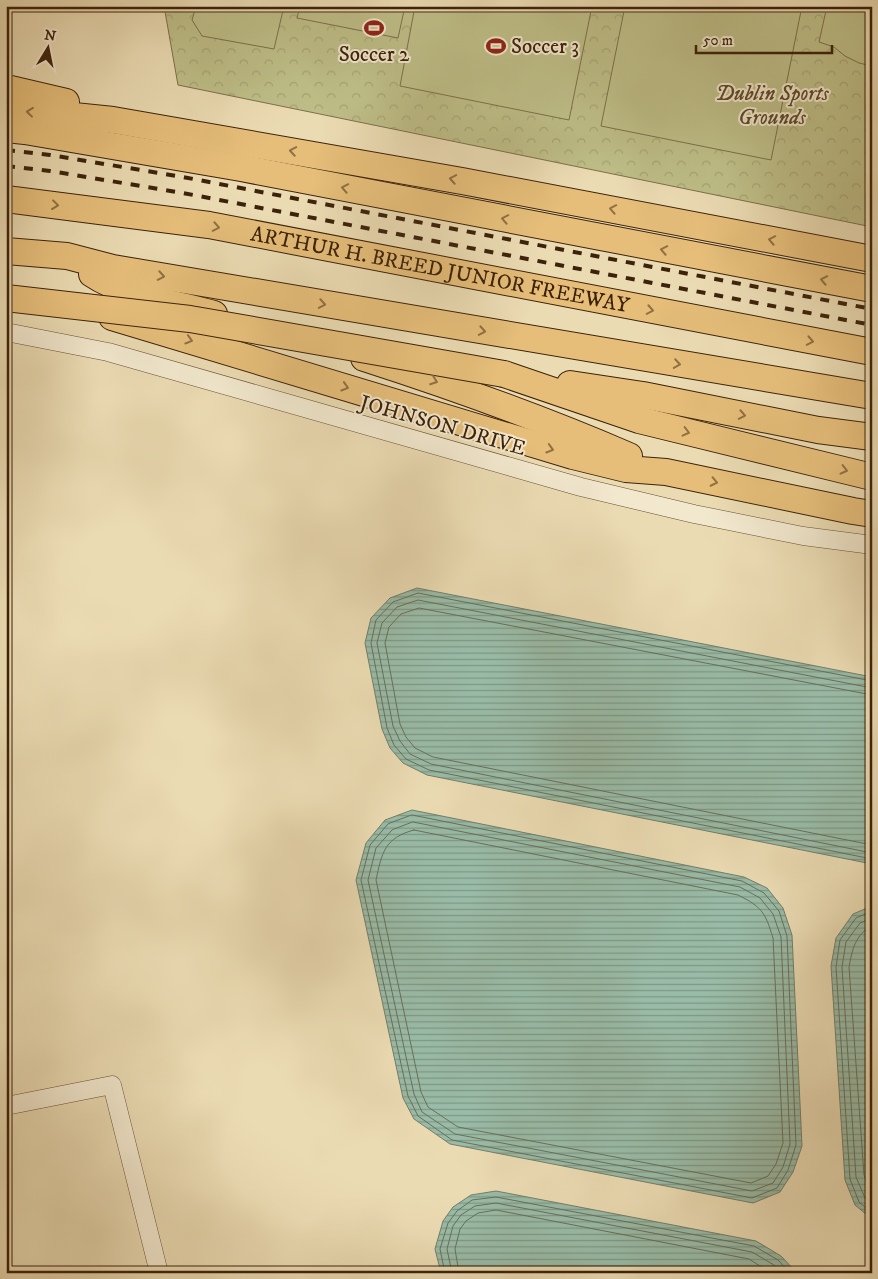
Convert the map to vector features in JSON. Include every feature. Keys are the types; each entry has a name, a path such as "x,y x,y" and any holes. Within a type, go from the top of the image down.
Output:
{"highway":[{"path":"6,88 90,108 113,120"},
{"path":"6,109 113,120 462,180 872,259"},
{"path":"6,129 241,168 872,289"},
{"name":"ARTHUR H. BREED JUNIOR FREEWAY","path":"6,199 209,225 872,352"},
{"path":"6,251 67,256 108,275 143,295 228,317 421,376 520,412 666,472"},
{"path":"108,275 872,396"},
{"path":"6,293 34,298 121,320 573,456 626,469 666,472 872,514"},
{"path":"6,298 190,319 504,374 643,395 818,430 872,438"},
{"path":"504,374 639,420 872,477"}],"street":[{"name":"JOHNSON DRIVE","path":"6,332 108,352 581,487 694,514 803,536 872,545"},
{"path":"6,1106 112,1085 159,1273"}],"green space":[{"name":"Dublin Sports Grounds","path":"164,6 872,6 872,227 178,85"},
{"path":"196,6 284,6 274,49 202,36 192,20"},
{"name":"Soccer 2","path":"300,6 405,6 398,38 297,18"},
{"name":"Soccer 3","path":"415,6 592,6 569,120 400,86"},
{"path":"625,6 802,6 771,160 601,126"},
{"path":"827,6 872,6 872,66 859,63 845,56 834,47 819,42"}],"water":[{"path":"417,588 872,677 872,864 427,775 403,763 390,748 382,729 365,643 371,618 390,598"},
{"path":"412,810 744,877 767,888 783,908 792,935 802,1146 793,1172 780,1192 753,1203 450,1144 414,1119 403,1098 356,880 366,843 385,820"},
{"path":"872,906 872,1219 855,1205 845,1180 831,966 836,938 853,914"},
{"path":"496,1191 756,1241 781,1256 797,1273 441,1273 435,1249 443,1221 453,1207 471,1195"}],"railway":[{"path":"6,150 50,155 183,177 872,309"},
{"path":"6,166 50,171 183,193 872,325"}],"place":[{"name":"Soccer 2","path":"374,28"},
{"name":"Soccer 3","path":"496,46"}]}
